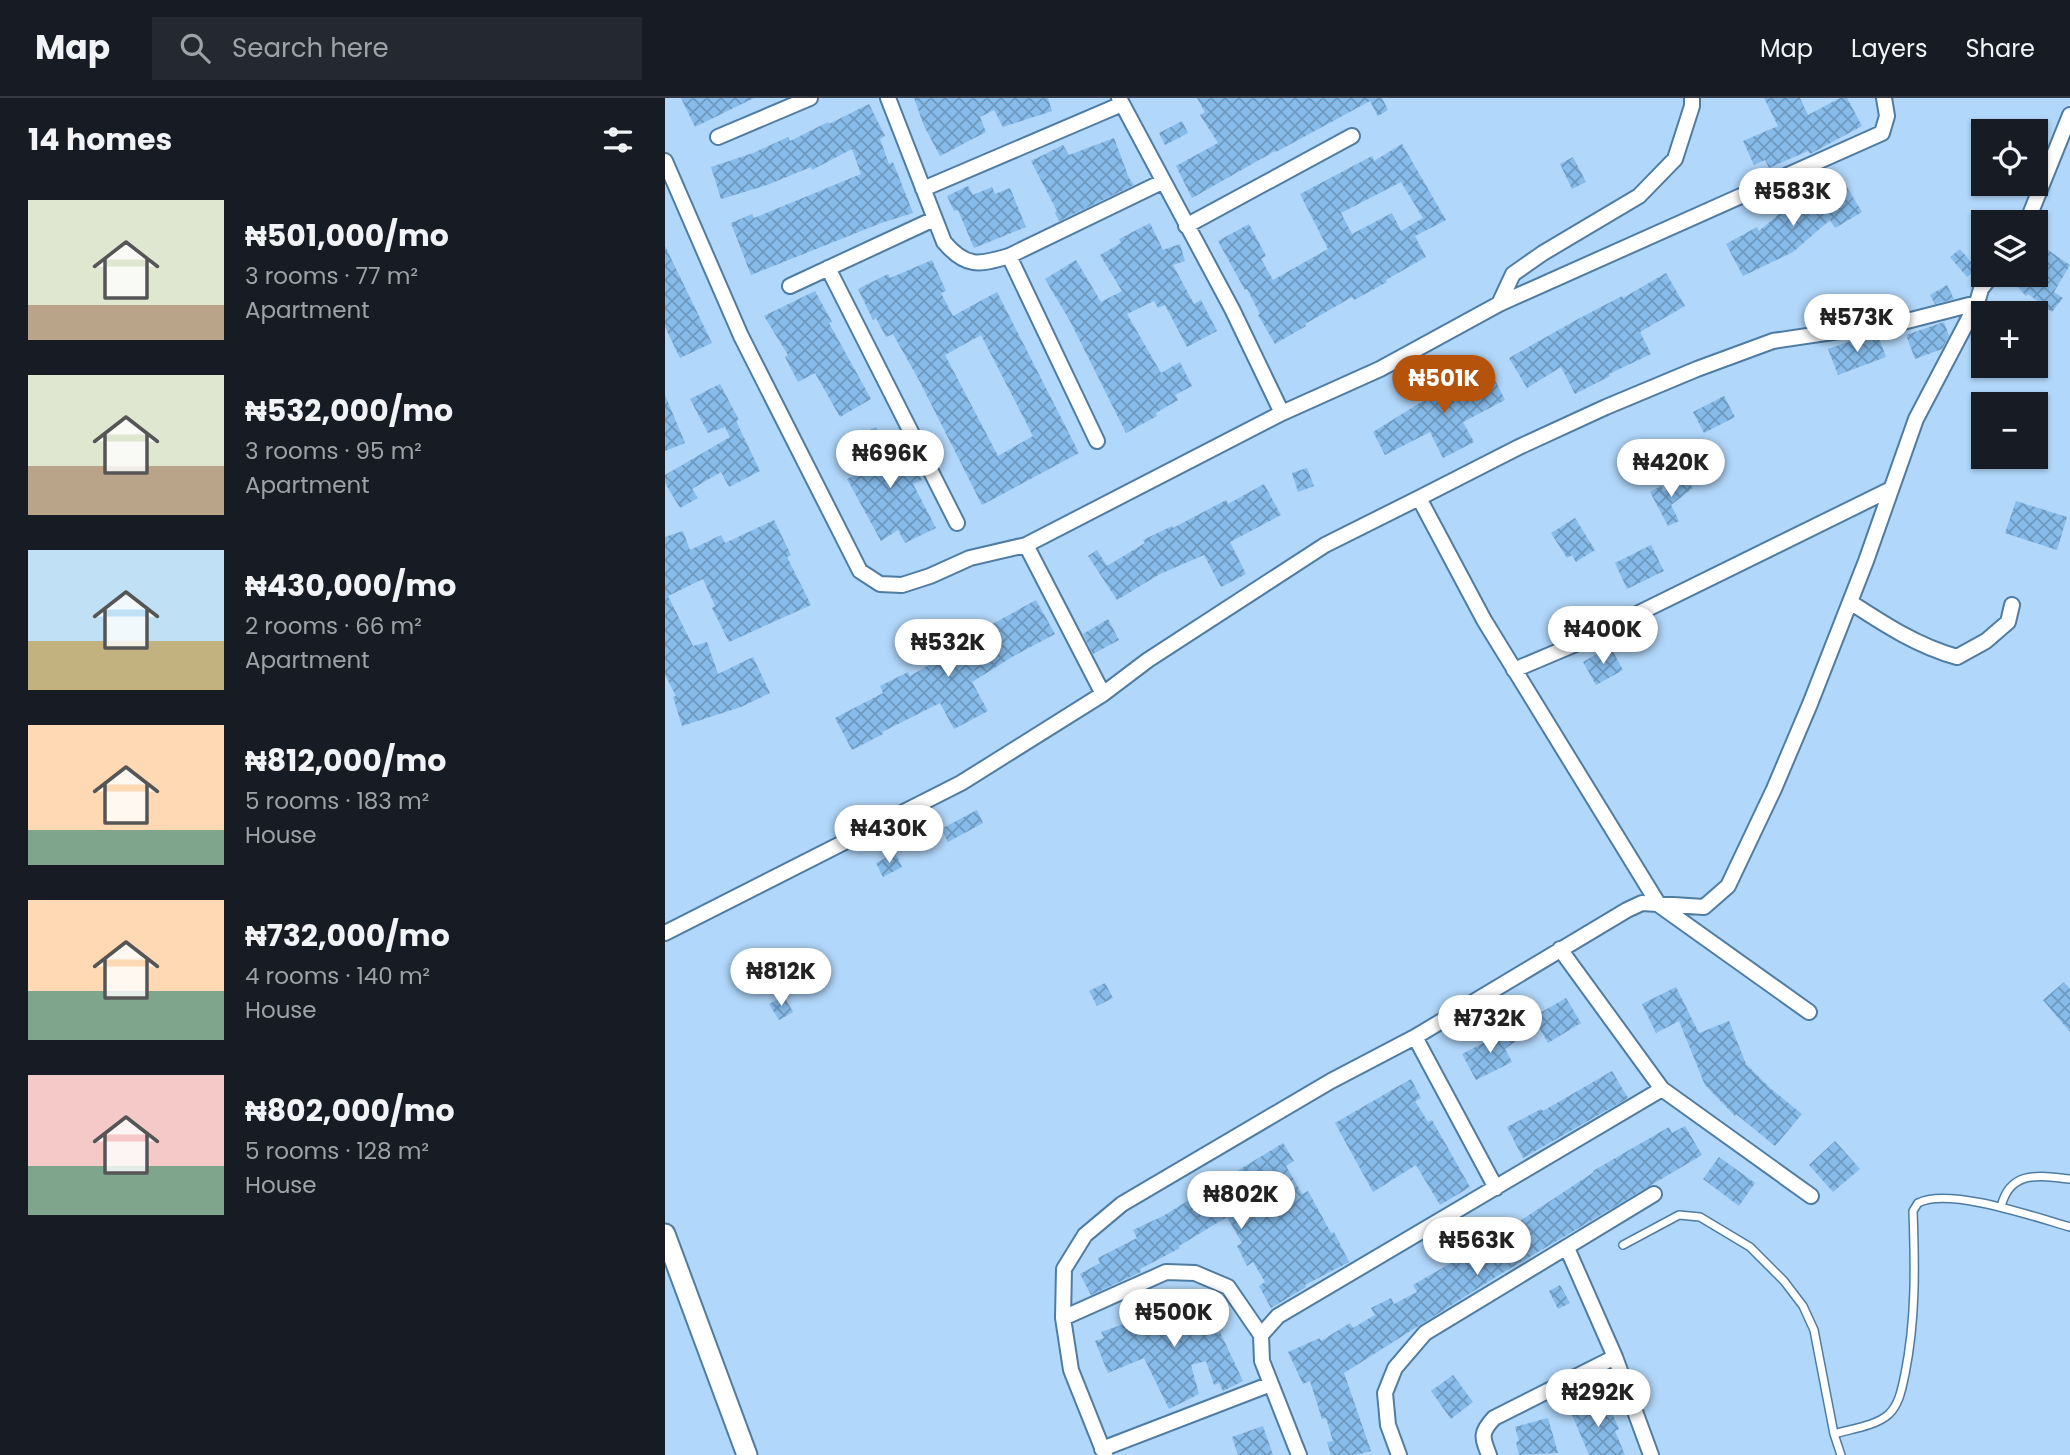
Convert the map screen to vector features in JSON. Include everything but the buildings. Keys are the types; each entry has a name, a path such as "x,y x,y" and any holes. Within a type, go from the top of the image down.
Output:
{"main road":[{"path":"665,1234 747,1455"}],"street":[{"path":"718,137 810,98"},
{"path":"888,98 944,242 957,257 972,263 1009,256 1162,182"},
{"path":"1499,304 1513,274 1639,196 1675,159 1692,106 1692,98"},
{"path":"665,161 741,336 860,571 880,584 902,585 970,558 1026,545 1282,413 1380,369 1499,304 1882,133 1887,116 1884,98"},
{"path":"923,189 1121,101 1244,333 1282,413"},
{"path":"2032,210 2070,115"},
{"path":"1186,226 1352,136"},
{"path":"790,286 934,219"},
{"path":"1009,256 1097,440"},
{"path":"828,268 957,523"},
{"path":"665,933 961,783 1104,694 1148,660 1325,545 1519,447 1697,369 1773,341 1906,321 1971,305"},
{"path":"1271,1384 1103,1452 1071,1370 1063,1318 1064,1269 1085,1235 1122,1204 1331,1081 1415,1037 1642,903 1704,907 1728,886 1774,789 1850,602 1916,419 1971,314"},
{"path":"1514,670 1579,643 1891,489"},
{"path":"1419,498 1484,620 1659,905 1809,1012"},
{"path":"1026,545 1104,694"},
{"path":"1850,602 1895,631 1935,651 1957,657 1986,641 2008,622 2012,605"},
{"path":"1560,949 1662,1089 1811,1196"},
{"path":"1415,1037 1496,1188"},
{"path":"1261,1335 1278,1316 1662,1089"},
{"path":"1399,1455 1388,1425 1385,1393 1395,1368 1425,1333 1654,1194"},
{"path":"1567,1248 1615,1357 1651,1455"},
{"path":"1063,1318 1165,1272 1195,1273 1229,1287 1261,1335 1262,1361 1299,1455"},
{"path":"1489,1455 1483,1438 1486,1427 1494,1418 1615,1357"}],"lane":[{"path":"2001,1207 2005,1194 2023,1178 2034,1175 2070,1179"},
{"path":"1834,1434 1880,1420 1891,1413 1899,1399 1911,1341 1916,1272 1913,1211 1918,1203 1938,1197 2001,1207 2070,1227"},
{"path":"1623,1245 1679,1215 1700,1217 1750,1247 1784,1280 1803,1306 1814,1330 1834,1434 1841,1455"}]}
